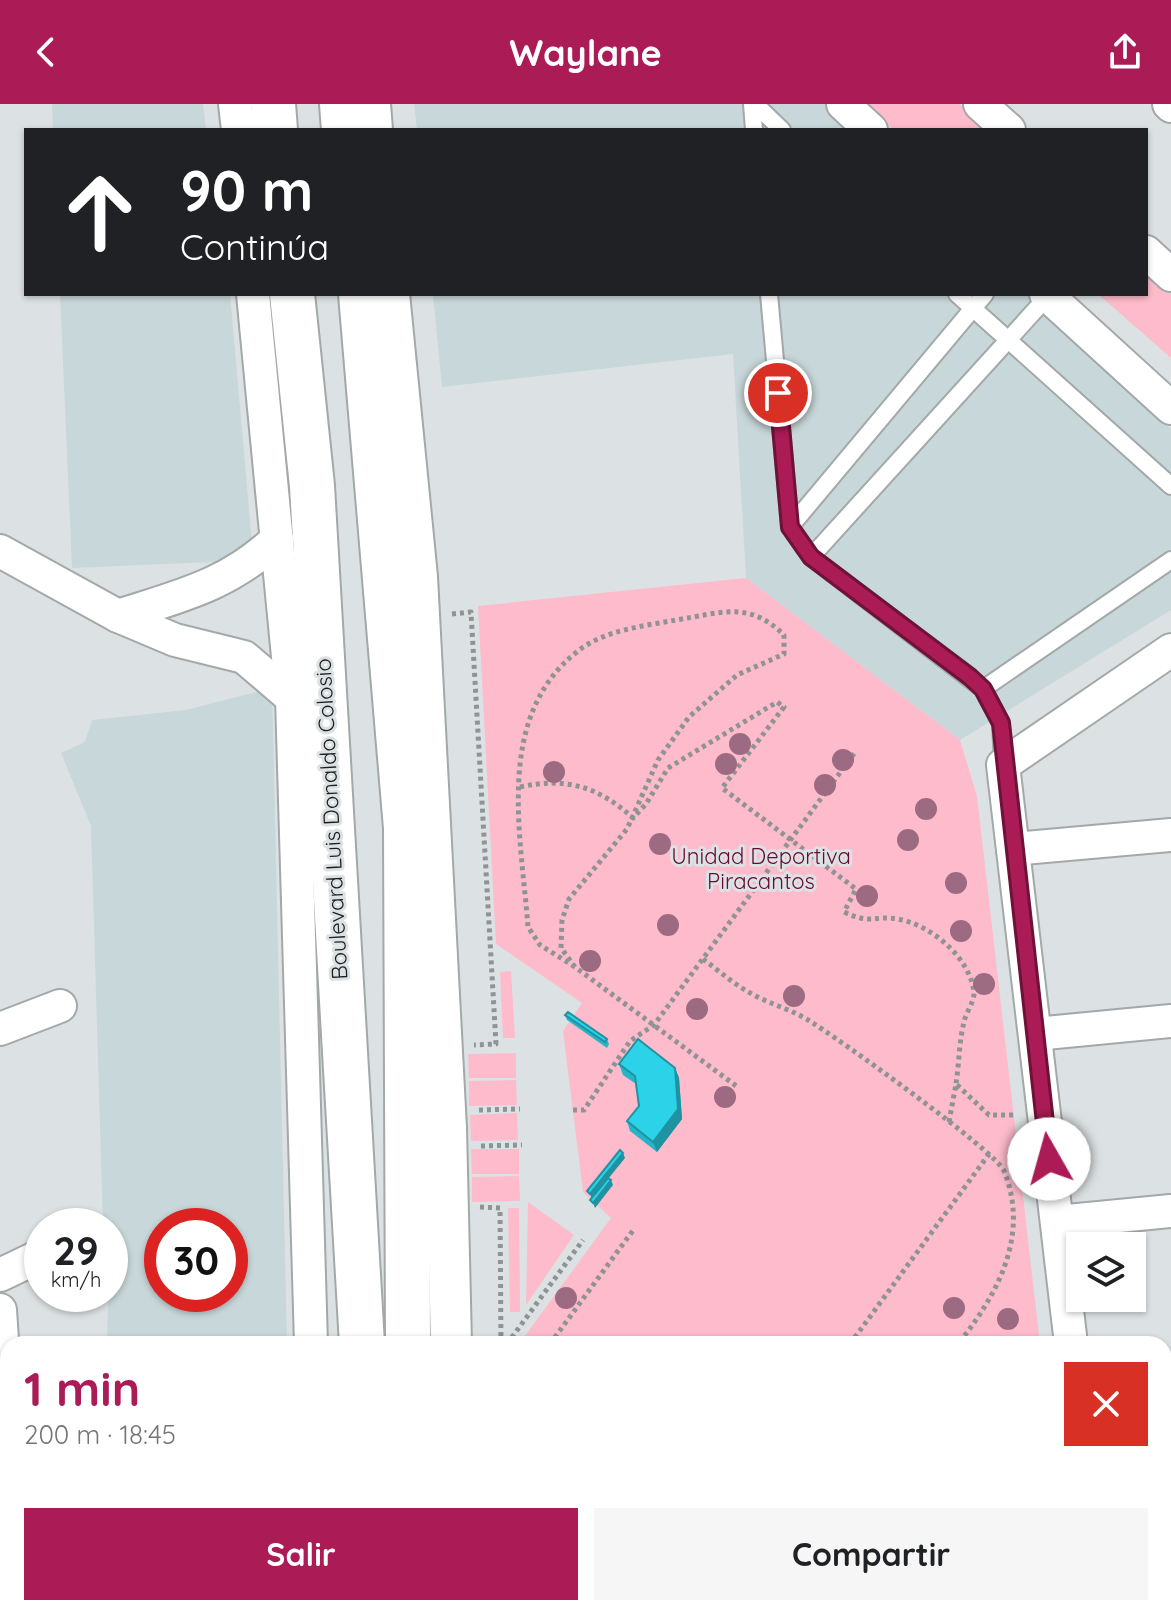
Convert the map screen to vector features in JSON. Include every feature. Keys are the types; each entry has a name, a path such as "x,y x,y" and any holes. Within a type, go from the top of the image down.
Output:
{"main road":[{"path":"273,104 275,128"},
{"path":"342,104 344,128"},
{"name":"Boulevard Luis Donaldo Colosio","path":"292,296 312,486 361,1336"},
{"path":"361,296 406,828 408,1336"}],"street":[{"path":"235,104 238,128"},
{"path":"370,104 372,128"},
{"path":"843,104 869,128"},
{"path":"980,104 1007,128"},
{"path":"1148,254 1171,275"},
{"path":"253,296 292,698 311,1336"},
{"path":"389,296 417,577 446,1128 451,1336"},
{"path":"1048,296 1171,408"},
{"path":"118,616 206,588 230,577 253,562 277,539"},
{"path":"0,551 118,616 175,640 244,657 292,698"},
{"path":"1070,1336 1003,765 1171,650"},
{"path":"1013,849 1171,835"},
{"path":"0,1029 60,1006"},
{"path":"1035,1034 1171,1021"},
{"path":"1057,1222 1171,1211"},
{"path":"351,1336 354,1244"},
{"path":"0,1275 24,1264"},
{"path":"0,1310 2,1336"}],"lane":[{"path":"753,104 754,128"},
{"path":"753,104 780,128"},
{"path":"769,296 790,527 811,557 983,689 1001,723 1003,765"},
{"path":"959,296 1171,486"},
{"path":"790,527 983,296"},
{"path":"811,557 1046,296"},
{"path":"983,689 1171,560"}],"path":[{"path":"633,818 658,760 689,717 737,675 784,654 784,635 767,618 740,610 653,624 609,634 578,650 550,679 528,715 519,760 528,927 540,945 575,967 739,1088"},
{"path":"575,967 561,948 562,920 569,899 646,804 668,768 777,702 784,707 722,788 856,889 844,912 864,922 898,919 927,931 945,943 969,971 974,997 964,1020 949,1122"},
{"path":"573,1110 584,1110 630,1041 654,1025 856,751"},
{"path":"520,787 546,781 577,783 601,793 633,818"},
{"path":"703,959 750,993 807,1019 949,1122 1003,1168 1015,1227 999,1283 964,1336"},
{"path":"956,1084 989,1115 1014,1115"},
{"path":"477,1110 520,1109"},
{"path":"478,1146 522,1145"},
{"path":"856,1336 989,1154"},
{"path":"556,1336 634,1229"},
{"path":"513,1336 583,1240"}],"shaded area":[{"path":"52,104 203,104 206,128 53,128"},
{"path":"414,104 827,104 852,128 417,128"},
{"path":"60,296 230,296 252,543 235,561 72,568"},
{"path":"433,296 1030,296 1171,429 1171,610 960,740 746,578 733,354 442,387"},
{"path":"272,688 287,1336 107,1336 108,1312 128,1312 128,1208 102,1208 91,826 61,753 85,742 92,720 186,710"}],"green space":[{"path":"865,104 959,104 986,128 892,128"},
{"path":"1148,274 1171,294 1171,358 1100,296 1148,296"},
{"name":"Unidad Deportiva Piracantos","path":"746,578 960,740 977,796 1039,1336 525,1336 611,1218 583,1192 563,1031 582,1003 496,944 478,606"},
{"path":"511,971 515,1038 503,1038 500,972"},
{"path":"516,1053 516,1078 469,1078 468,1054"},
{"path":"516,1080 517,1105 469,1106 469,1081"},
{"path":"517,1113 518,1140 471,1141 470,1115"},
{"path":"471,1149 519,1149 519,1174 472,1174"},
{"path":"519,1176 520,1201 472,1202 472,1177"},
{"path":"528,1202 574,1235 526,1305"},
{"path":"508,1208 519,1208 520,1312 510,1312"}],"building":[{"path":"568,1012 607,1039 605,1042 565,1015"},
{"path":"638,1039 675,1068 678,1109 653,1142 627,1121 639,1106 635,1076 619,1064"},
{"path":"620,1150 623,1153 590,1194 587,1191"},
{"path":"608,1178 611,1180 593,1203 590,1200"}],"route":[{"path":"778,393 790,527 811,557 983,689 1001,723 1003,765 1049,1159"}]}
